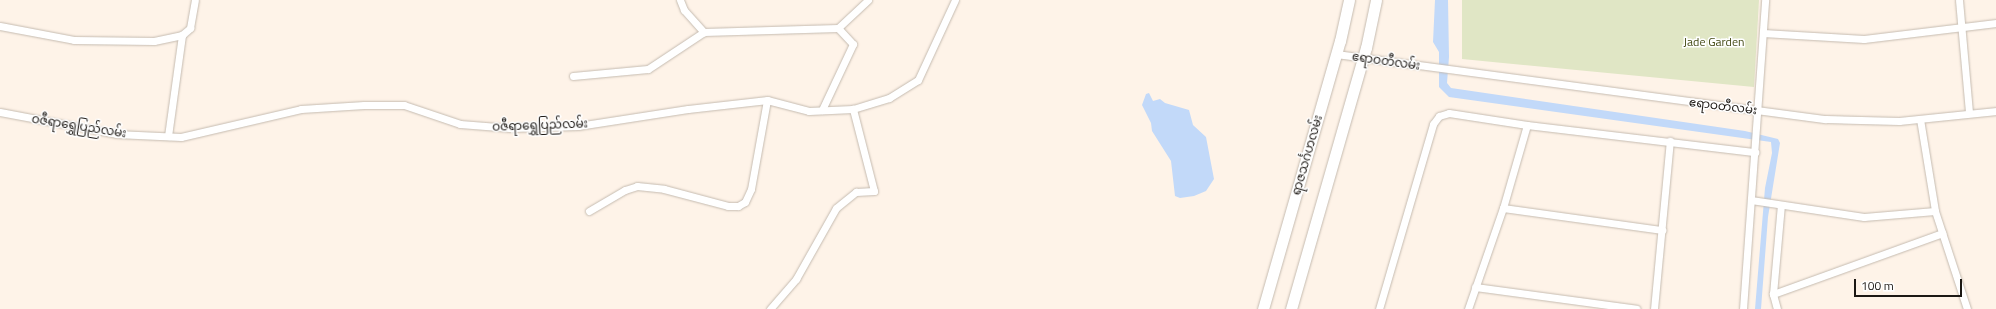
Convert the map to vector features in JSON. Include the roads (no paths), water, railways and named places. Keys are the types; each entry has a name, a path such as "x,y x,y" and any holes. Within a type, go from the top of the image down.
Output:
{"main road":[{"name":"ရာဇသင်္ဂဟလမ်း","path":"1263,309 1336,54 1349,0"},
{"path":"1291,309 1362,58 1376,0"}],"street":[{"path":"0,26 88,40 154,41 182,35 190,28 195,0"},
{"path":"680,0 684,10 704,32"},
{"path":"573,76 648,70 704,32 838,28 868,0"},
{"name":"ဝဇီရာရွှေပြည်လမ်း","path":"0,112 116,134 181,137 301,109 364,105 404,105 460,124 510,128 578,126 688,109 767,100 809,111 853,109 889,98 918,80 955,0"},
{"path":"1743,309 1765,0"},
{"path":"1959,0 1969,113"},
{"path":"1763,33 1864,39 1996,23"},
{"path":"822,110 853,44 838,28"},
{"path":"168,136 182,35"},
{"name":"ဧရာဝတီလမ်း","path":"1336,54 1826,119 1899,121 1996,111"},
{"path":"589,211 626,190 637,186 664,189 728,206 738,206 745,202 751,189 767,100"},
{"path":"770,309 796,279 836,208 856,192 874,191 853,109"},
{"path":"1379,309 1433,124 1439,116 1449,113 1527,125 1755,152"},
{"path":"1920,119 1935,211 1967,309"},
{"path":"1468,309 1503,208 1527,125"},
{"path":"1654,309 1670,141"},
{"path":"1751,200 1864,217 1935,211"},
{"path":"1777,309 1773,294 1781,204"},
{"path":"1503,208 1662,230"},
{"path":"1773,294 1942,233"},
{"path":"1475,287 1637,309"}],"water":[{"path":"1435,0 1448,0 1449,57 1447,83 1451,88 1745,131 1778,139 1780,143 1768,217 1761,309 1755,309 1765,188 1772,153 1771,142 1449,97 1439,87 1439,52 1433,42"},
{"path":"1149,93 1153,101 1160,99 1165,103 1189,110 1193,125 1206,137 1214,179 1206,191 1194,196 1180,198 1175,196 1171,161 1152,131 1151,123 1142,105 1146,94"}],"park label":[{"name":"Jade Garden","path":"1714,42"}]}
